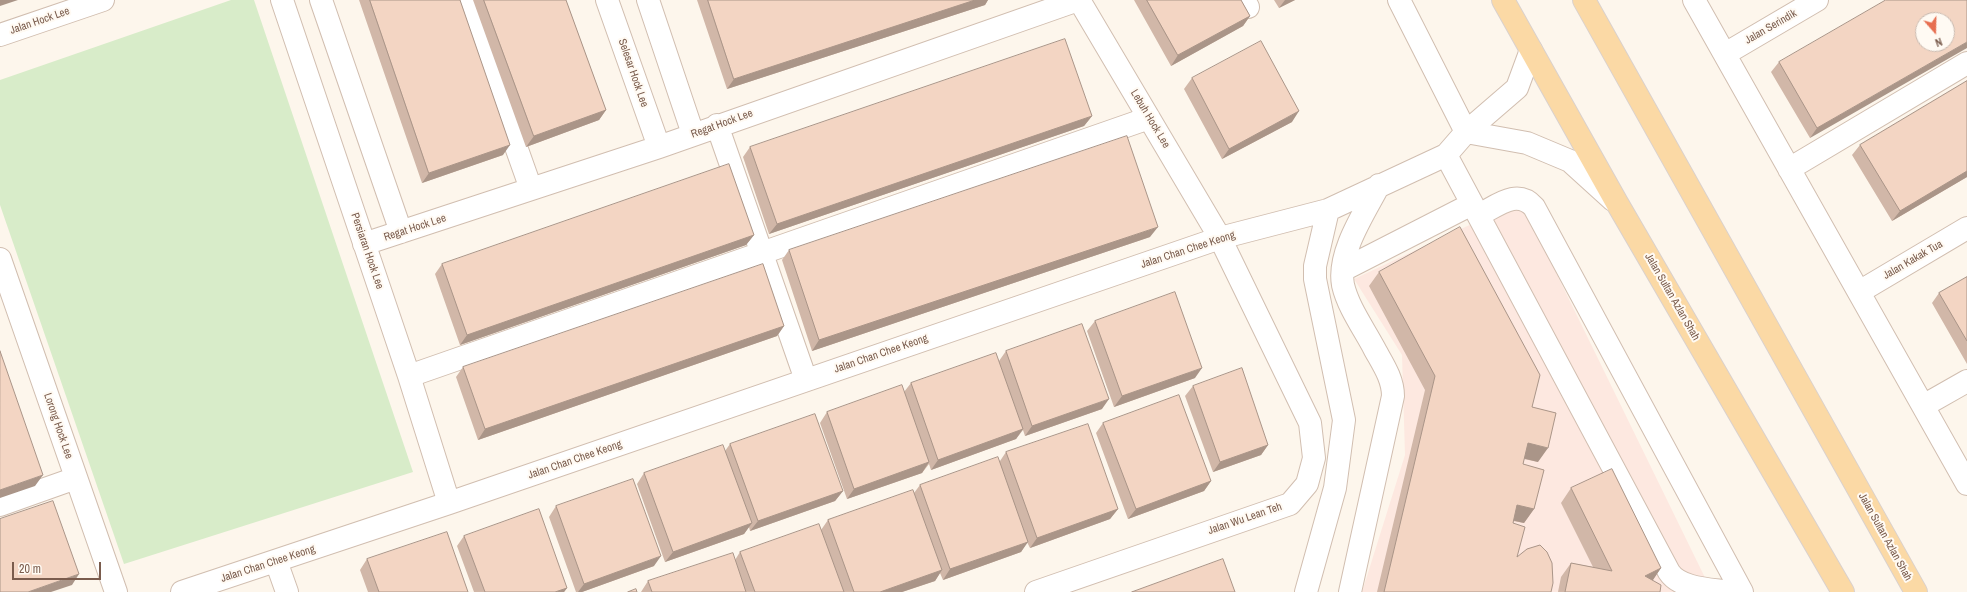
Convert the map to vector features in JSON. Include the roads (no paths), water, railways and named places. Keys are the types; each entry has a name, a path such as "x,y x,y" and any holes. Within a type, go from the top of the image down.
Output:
{"main road":[{"name":"Jalan Sultan Azlan Shah","path":"1503,0 1617,203 1843,592"},
{"name":"Jalan Sultan Azlan Shah","path":"1584,0 1916,592"}],"street":[{"name":"Jalan Hock Lee","path":"0,35 103,0"},
{"name":"Persiaran Hock Lee","path":"282,0 409,376 449,502"},
{"path":"321,0 401,232"},
{"path":"464,0 531,189"},
{"name":"Selesar Hock Lee","path":"607,0 659,147"},
{"path":"648,0 693,134"},
{"name":"Regat Hock Lee","path":"364,244 659,147 717,125 1079,0"},
{"name":"Lebuh Hock Lee","path":"1079,0 1220,238"},
{"path":"1399,0 1466,132 1527,143 1570,160 1617,203"},
{"path":"1694,0 1967,484"},
{"name":"Jalan Serindik","path":"1725,54 1817,0"},
{"name":"Jalan Chan Chee Keong","path":"182,592 1220,238 1328,210 1446,155 1466,132 1516,88 1531,50"},
{"path":"1789,169 1967,63"},
{"path":"409,376 1149,118"},
{"path":"717,125 806,380"},
{"path":"1446,155 1672,577 1684,584 1730,592"},
{"path":"1350,592 1393,396 1390,379 1346,293 1343,284 1343,270 1347,252 1355,230 1379,185"},
{"path":"1343,270 1476,210 1519,197 1528,200 1534,207 1742,592"},
{"path":"1306,592 1335,488 1344,420 1315,279 1314,266 1328,210"},
{"name":"Jalan Kakak Tua","path":"1859,292 1967,228"},
{"name":"Jalan Wu Lean Teh","path":"1036,592 1290,504 1307,484 1314,458 1310,423 1220,238"},
{"name":"Lorong Hock Lee","path":"0,259 116,592"},
{"path":"1923,406 1967,381"},
{"path":"0,505 76,478"},
{"path":"276,561 287,592"}]}
